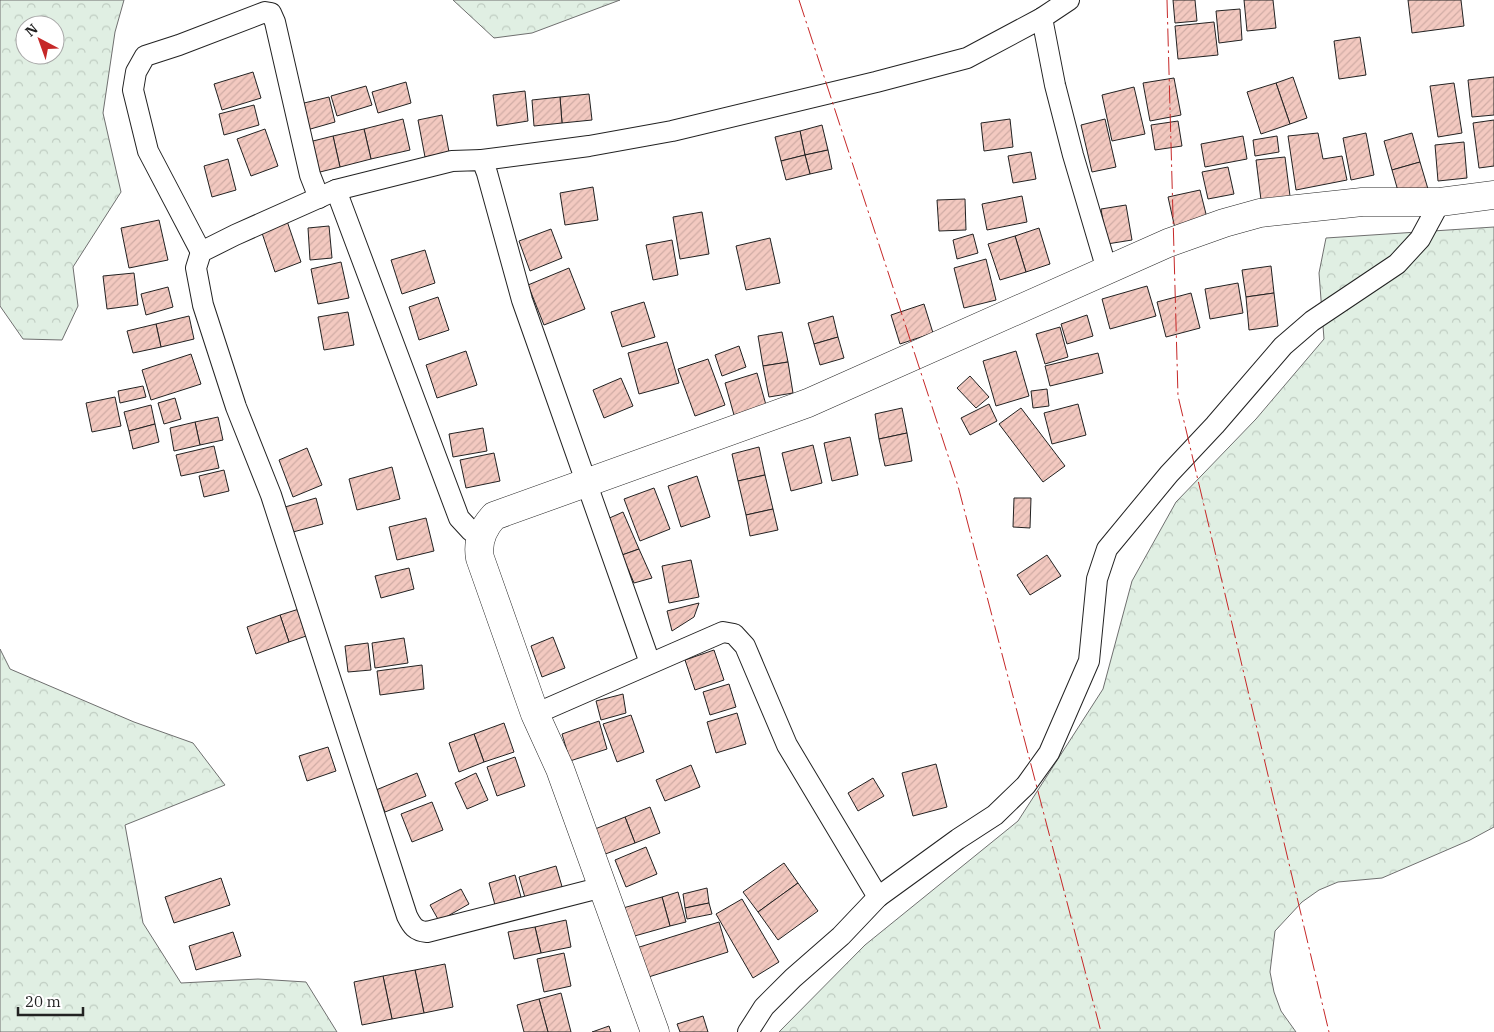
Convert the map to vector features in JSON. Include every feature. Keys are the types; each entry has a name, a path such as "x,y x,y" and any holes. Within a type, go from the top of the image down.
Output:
{"main road":[{"path":"655,1032 560,769 535,714 480,558 478,549 481,534 487,523 494,516 808,403 1107,270 1224,222 1260,213 1362,202 1440,202 1494,195"}],"street":[{"path":"201,252 327,194 452,161 482,160 589,146 672,131 967,58 1042,18 1069,0"},
{"path":"481,534 471,531 459,518 327,194 310,175 277,31 271,13 265,12 145,56 136,72 132,90 148,151 201,252 196,268 206,314 236,407 271,495 411,925 419,931 427,932 602,887"},
{"path":"1042,18 1055,85 1073,155 1107,270"},
{"path":"482,160 522,300 650,663"},
{"path":"748,1032 764,1007 793,978 841,936 878,898 995,815 1026,785 1049,753 1089,661 1096,579 1107,550 1169,474 1215,425 1283,346 1312,321 1397,264 1420,239 1440,202"},
{"path":"535,714 723,632 734,634 745,646 787,745 878,898"}],"green space":[{"path":"0,0 124,0 115,32 103,113 121,192 73,267 78,306 62,340 23,339 0,306"},
{"path":"453,0 620,0 532,33 494,38"},
{"path":"1494,227 1494,827 1470,840 1382,878 1338,882 1319,890 1302,902 1275,931 1270,972 1274,992 1281,1011 1296,1032 779,1032 865,945 1018,821 1103,689 1132,581 1176,502 1256,419 1324,339 1319,273 1326,238"},
{"path":"0,649 10,669 134,722 193,743 225,785 125,825 143,923 181,983 258,979 306,982 337,1032 0,1032"}],"building":[{"path":"1173,0 1195,0 1197,21 1175,23"},
{"path":"1244,0 1273,0 1276,28 1247,31"},
{"path":"1408,0 1461,0 1464,26 1412,33"},
{"path":"1240,9 1242,40 1219,43 1216,11"},
{"path":"1214,22 1218,55 1178,59 1175,26"},
{"path":"1360,37 1366,75 1339,79 1334,41"},
{"path":"253,72 261,98 222,110 214,84"},
{"path":"1293,77 1307,118 1290,124 1276,83"},
{"path":"1494,77 1494,115 1472,117 1468,80"},
{"path":"1174,78 1181,115 1150,121 1143,83"},
{"path":"406,82 411,103 378,113 372,92"},
{"path":"1276,83 1290,124 1261,134 1247,92"},
{"path":"1454,83 1462,133 1438,137 1430,86"},
{"path":"366,86 372,105 337,116 331,96"},
{"path":"1134,87 1145,134 1112,141 1102,95"},
{"path":"525,91 528,121 497,126 493,95"},
{"path":"589,94 592,120 562,123 560,97"},
{"path":"329,97 335,122 307,130 300,104"},
{"path":"560,97 562,123 534,126 532,100"},
{"path":"254,105 259,125 224,135 219,114"},
{"path":"442,115 449,152 425,157 418,120"},
{"path":"403,119 410,150 371,159 364,129"},
{"path":"1010,119 1013,147 984,151 981,123"},
{"path":"1105,119 1116,167 1092,172 1081,125"},
{"path":"1494,120 1494,166 1479,168 1473,123"},
{"path":"1178,121 1182,146 1155,150 1151,125"},
{"path":"822,125 828,150 805,155 800,131"},
{"path":"265,129 278,166 251,176 237,139"},
{"path":"364,129 371,159 340,167 333,136"},
{"path":"800,131 805,155 781,161 775,137"},
{"path":"1318,133 1323,159 1342,156 1347,180 1296,190 1288,136"},
{"path":"1366,133 1374,175 1351,180 1343,138"},
{"path":"1412,133 1420,162 1392,170 1384,141"},
{"path":"333,136 340,167 312,174 305,143"},
{"path":"1243,136 1247,159 1205,167 1201,144"},
{"path":"1277,136 1279,152 1255,156 1253,140"},
{"path":"1464,142 1467,178 1438,181 1435,145"},
{"path":"828,150 832,169 810,174 805,155"},
{"path":"1031,152 1036,179 1013,183 1008,156"},
{"path":"805,155 810,174 786,180 781,161"},
{"path":"1285,157 1290,196 1261,200 1256,160"},
{"path":"228,159 236,190 212,197 204,166"},
{"path":"1420,162 1428,189 1400,198 1392,170"},
{"path":"1228,167 1234,194 1208,199 1202,172"},
{"path":"593,187 598,220 565,225 560,193"},
{"path":"1200,190 1209,226 1176,233 1168,197"},
{"path":"1022,196 1027,222 987,230 982,204"},
{"path":"965,199 966,230 939,231 937,200"},
{"path":"1126,205 1132,240 1107,244 1101,209"},
{"path":"702,212 709,254 680,259 673,217"},
{"path":"159,220 168,260 129,268 121,228"},
{"path":"287,221 301,262 275,272 261,230"},
{"path":"329,226 332,258 310,260 308,228"},
{"path":"1039,228 1050,264 1026,272 1015,236"},
{"path":"551,229 562,258 530,271 519,241"},
{"path":"973,234 978,253 957,259 953,240"},
{"path":"1015,236 1026,272 1000,280 988,244"},
{"path":"770,238 780,283 746,290 736,246"},
{"path":"672,240 678,275 653,280 646,245"},
{"path":"425,250 435,283 402,294 391,260"},
{"path":"986,259 996,300 964,308 954,268"},
{"path":"341,262 349,298 318,304 311,269"},
{"path":"1271,266 1274,293 1246,297 1242,270"},
{"path":"569,268 585,309 544,325 528,285"},
{"path":"134,273 138,305 107,309 103,276"},
{"path":"1238,283 1243,313 1210,319 1205,289"},
{"path":"1147,286 1156,316 1110,329 1102,299"},
{"path":"168,287 173,307 146,315 141,294"},
{"path":"1191,293 1200,328 1166,337 1157,302"},
{"path":"1274,293 1278,326 1249,330 1246,297"},
{"path":"438,297 449,330 419,340 409,307"},
{"path":"644,302 655,337 622,347 611,312"},
{"path":"924,304 933,333 900,344 891,315"},
{"path":"348,312 354,345 324,350 318,317"},
{"path":"1087,315 1093,336 1067,344 1061,324"},
{"path":"189,316 194,339 161,347 156,324"},
{"path":"833,316 838,337 814,344 808,323"},
{"path":"156,324 161,347 133,353 127,331"},
{"path":"1060,327 1068,357 1045,364 1036,334"},
{"path":"782,332 788,362 763,366 758,336"},
{"path":"838,337 844,358 820,365 814,344"},
{"path":"667,342 679,383 639,394 628,353"},
{"path":"739,346 746,367 722,376 715,355"},
{"path":"466,351 477,385 437,398 426,365"},
{"path":"1016,351 1029,396 996,406 983,361"},
{"path":"1098,353 1103,373 1050,386 1045,366"},
{"path":"191,354 201,384 151,400 142,370"},
{"path":"708,359 725,405 695,416 678,369"},
{"path":"788,362 793,393 769,397 763,366"},
{"path":"757,373 766,405 734,415 725,383"},
{"path":"970,376 989,397 976,408 957,388"},
{"path":"621,378 633,406 604,418 593,390"},
{"path":"143,386 146,397 120,403 118,391"},
{"path":"1047,389 1049,406 1033,408 1031,391"},
{"path":"115,397 121,426 92,432 86,403"},
{"path":"175,398 181,419 164,424 158,403"},
{"path":"989,404 997,421 970,435 961,418"},
{"path":"1078,404 1086,435 1052,444 1044,413"},
{"path":"151,405 155,424 129,431 124,412"},
{"path":"902,408 907,433 879,439 875,414"},
{"path":"1021,408 1065,466 1043,482 999,424"},
{"path":"218,417 223,440 200,445 195,422"},
{"path":"195,422 200,445 174,451 170,428"},
{"path":"155,424 159,442 133,449 129,431"},
{"path":"483,428 487,451 453,457 449,434"},
{"path":"907,433 912,461 885,466 879,439"},
{"path":"850,437 858,475 832,481 824,443"},
{"path":"813,445 822,483 791,491 782,453"},
{"path":"214,446 219,468 181,476 176,455"},
{"path":"759,447 765,475 738,481 732,454"},
{"path":"307,448 322,485 293,497 279,460"},
{"path":"494,453 500,481 466,488 460,460"},
{"path":"392,467 400,499 357,510 349,479"},
{"path":"224,470 229,491 204,497 199,476"},
{"path":"765,475 773,509 746,515 738,481"},
{"path":"697,476 710,517 681,527 668,486"},
{"path":"654,488 670,529 640,541 624,499"},
{"path":"316,498 323,524 293,532 285,507"},
{"path":"1014,498 1031,498 1030,528 1013,527"},
{"path":"773,509 778,530 750,536 746,515"},
{"path":"623,512 639,549 622,555 605,520"},
{"path":"426,518 434,551 397,560 389,527"},
{"path":"639,549 652,578 634,583 622,555"},
{"path":"1047,555 1061,576 1030,595 1017,575"},
{"path":"691,560 699,597 669,603 662,566"},
{"path":"409,568 414,589 381,598 375,576"},
{"path":"699,603 694,617 672,631 667,611"},
{"path":"299,609 309,635 289,642 280,615"},
{"path":"280,615 289,642 256,654 247,627"},
{"path":"553,637 565,668 542,677 531,646"},
{"path":"404,638 408,663 375,668 372,643"},
{"path":"368,643 371,670 348,672 345,646"},
{"path":"714,650 724,680 695,690 685,660"},
{"path":"422,665 424,689 380,695 377,671"},
{"path":"729,684 736,707 710,715 703,692"},
{"path":"623,694 626,713 601,720 596,701"},
{"path":"737,713 746,744 716,753 707,722"},
{"path":"631,715 644,752 617,762 603,724"},
{"path":"599,721 607,749 570,761 562,734"},
{"path":"504,723 514,752 484,762 474,734"},
{"path":"474,734 484,762 459,772 449,743"},
{"path":"328,747 336,771 307,781 299,756"},
{"path":"515,757 525,786 497,796 487,767"},
{"path":"936,764 947,807 913,816 902,773"},
{"path":"691,765 700,787 665,801 656,780"},
{"path":"417,773 426,796 385,812 376,790"},
{"path":"476,773 488,800 467,809 455,783"},
{"path":"873,778 884,796 858,811 848,793"},
{"path":"432,802 443,830 412,842 401,814"},
{"path":"650,807 660,833 635,843 625,817"},
{"path":"625,817 635,843 600,856 590,831"},
{"path":"646,847 657,874 626,887 615,860"},
{"path":"784,863 798,883 758,912 743,892"},
{"path":"556,866 563,890 526,901 519,877"},
{"path":"515,875 521,897 495,905 489,883"},
{"path":"221,878 230,905 174,923 165,897"},
{"path":"798,883 818,911 778,940 758,912"},
{"path":"707,888 709,903 685,908 683,894"},
{"path":"461,889 469,904 439,921 430,905"},
{"path":"678,892 686,922 670,926 662,897"},
{"path":"662,897 670,926 631,937 623,908"},
{"path":"742,899 779,962 753,978 716,914"},
{"path":"709,903 712,914 687,919 685,908"},
{"path":"566,920 571,947 541,953 535,927"},
{"path":"719,922 728,952 639,980 630,950"},
{"path":"535,927 541,953 514,959 508,932"},
{"path":"233,932 241,956 196,970 189,946"},
{"path":"564,953 571,986 544,992 537,959"},
{"path":"445,964 453,1007 424,1013 415,970"},
{"path":"415,970 424,1013 392,1019 383,976"},
{"path":"383,976 392,1019 362,1025 354,982"},
{"path":"561,993 571,1032 548,1032 539,999"},
{"path":"539,999 548,1032 524,1032 517,1005"},
{"path":"703,1016 708,1032 680,1032 677,1024"},
{"path":"609,1026 611,1032 592,1032"}],"power":[{"path":"799,0 958,486 1101,1032"},
{"path":"1167,0 1178,396 1329,1032"}]}
